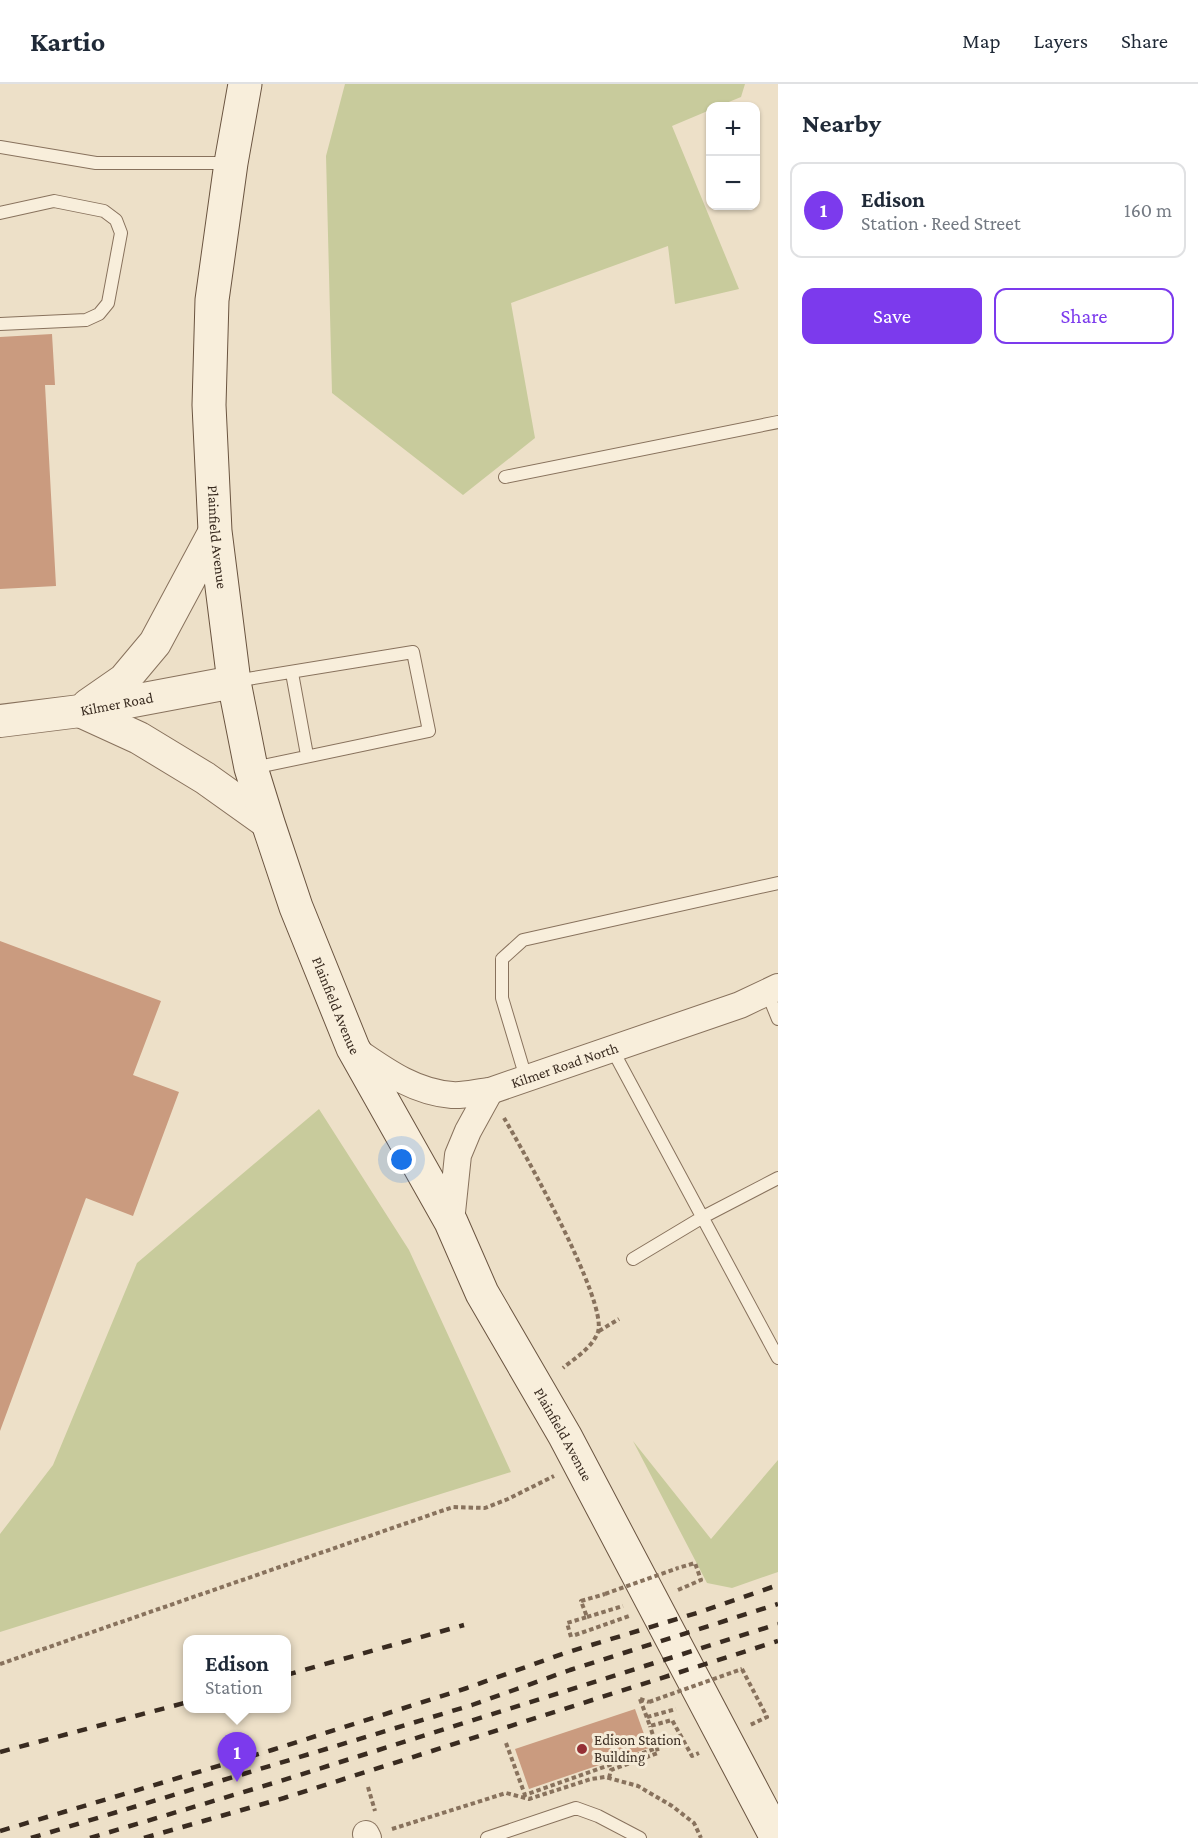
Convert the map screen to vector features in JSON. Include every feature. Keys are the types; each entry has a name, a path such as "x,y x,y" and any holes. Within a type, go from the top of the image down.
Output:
{"main road":[{"name":"Plainfield Avenue","path":"245,84 231,163 212,300 209,405 215,531 234,682 252,768 268,823 296,907 353,1048 451,1222 482,1293 565,1436 633,1594 777,1838"}],"street":[{"path":"80,711 124,680 155,643 215,531"},
{"name":"Kilmer Road","path":"0,721 80,711 234,682"},
{"path":"80,711 139,738 205,778 268,823"},
{"name":"Kilmer Road North","path":"353,1048 391,1075 422,1089 494,1100 526,1078 740,1005 773,990"},
{"path":"451,1222 458,1155 468,1131 494,1100"}],"lane":[{"path":"0,147 96,163 231,163"},
{"path":"0,213 54,201 104,211 116,220 121,233 108,303 99,314 86,320 0,324"},
{"path":"505,477 778,422"},
{"path":"234,682 413,652 429,731 252,768"},
{"path":"292,673 308,755"},
{"path":"526,1078 502,998 502,959 523,940 778,883"},
{"path":"773,990 778,1018"},
{"path":"612,1049 778,1358"},
{"path":"633,1259 703,1217 778,1178"},
{"path":"487,1838 576,1808 598,1816 640,1838"}],"path":[{"path":"494,1100 531,1165 575,1253 599,1319 598,1331 591,1344 563,1368"},
{"path":"598,1331 619,1319"},
{"path":"0,1664 453,1507 485,1508 555,1475"},
{"path":"629,1616 573,1636 567,1623 587,1617 678,1568 695,1563 701,1580 678,1590"},
{"path":"587,1617 581,1601 605,1594 633,1594"},
{"path":"609,1778 611,1770 658,1753 640,1699 649,1702 742,1670 766,1717 750,1725"},
{"path":"647,1717 677,1709"},
{"path":"650,1726 672,1720 692,1756"},
{"path":"506,1743 525,1795 657,1748"},
{"path":"588,1771 591,1779"},
{"path":"368,1787 372,1802"}],"green space":[{"path":"345,84 745,84 741,97 729,102 706,102 706,112 672,126 739,289 675,304 668,246 511,303 535,438 463,495 332,393 326,156"},
{"path":"319,1109 409,1250 511,1472 0,1632 0,1534 53,1465 137,1263"},
{"path":"633,1441 711,1539 778,1460 778,1572 732,1588 707,1583"}],"building":[{"path":"52,334 55,385 45,385 56,586 0,589 0,337"},
{"path":"0,941 161,1001 133,1075 179,1092 133,1216 86,1198 0,1431"},
{"name":"Edison Station Building","path":"635,1709 649,1748 529,1789 515,1749"}],"railway":[{"path":"0,1831 272,1750 778,1585"},
{"path":"31,1838 472,1705 570,1670 778,1604"},
{"path":"90,1838 277,1782 778,1624"},
{"path":"291,1674 464,1625"},
{"path":"144,1838 284,1798 778,1641"},
{"path":"0,1752 183,1703"}],"place":[{"name":"Edison Station Building","path":"582,1749"},
{"name":"Edison","path":"237,1782"}]}
